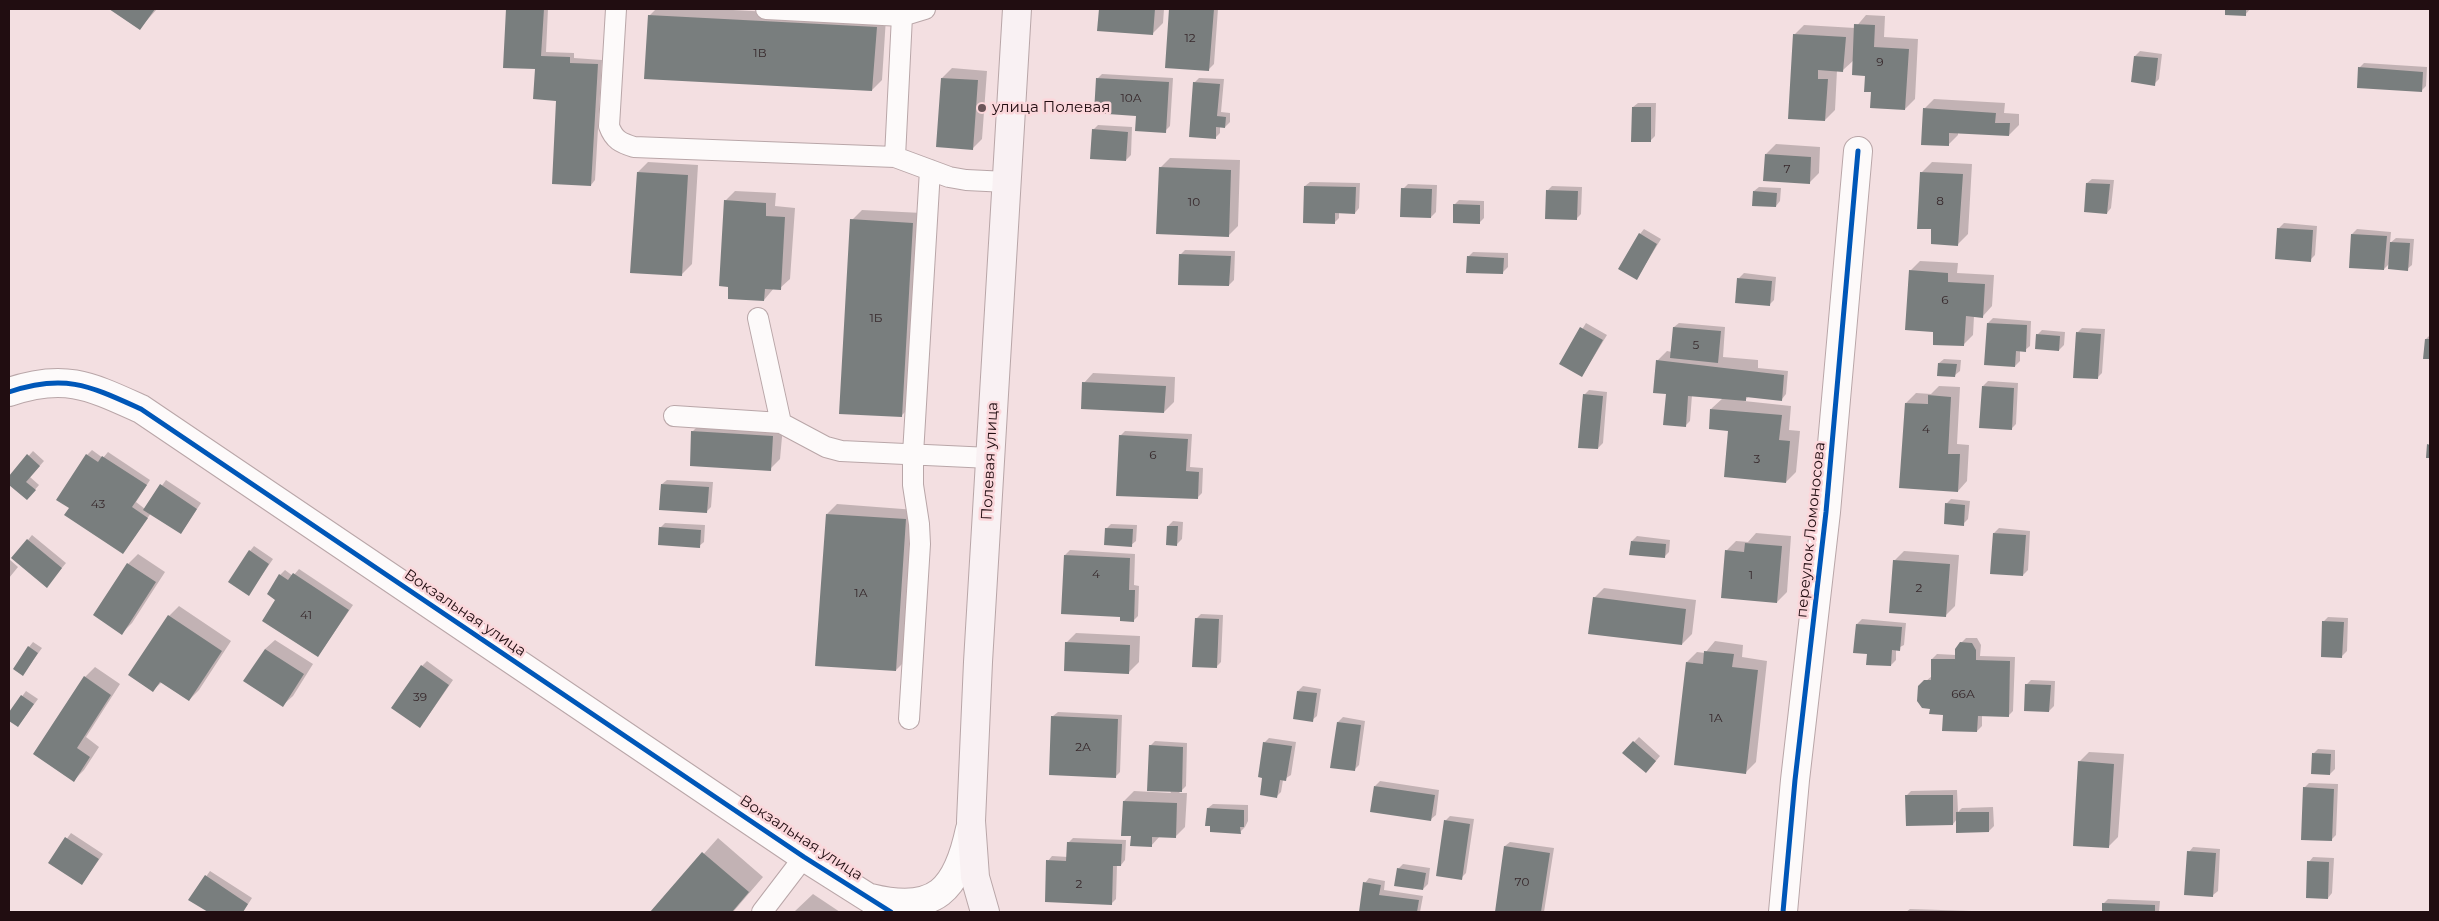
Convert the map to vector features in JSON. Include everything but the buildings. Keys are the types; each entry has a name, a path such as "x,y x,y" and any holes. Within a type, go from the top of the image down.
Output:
{"main road":[{"name":"Полевая улица","path":"985,912 975,877 971,822 990,458 1018,9"}],"street":[{"name":"переулок Ломоносова","path":"1783,912 1795,780 1826,512 1858,151"},
{"name":"Вокзальная улица","path":"9,392 31,384 65,381 103,392 141,409 804,857 891,912"},
{"path":"867,897 892,903 911,904 928,900 944,890 957,873 965,853 971,822"}],"lane":[{"path":"616,9 609,126 613,136 622,143 634,147 895,157 930,170 966,180 1007,182"},
{"path":"766,9 902,16 926,9"},
{"path":"895,157 902,16"},
{"path":"909,719 920,544 913,484 913,454 930,170"},
{"path":"758,318 781,423"},
{"path":"674,416 781,423 826,447 841,451 990,458"},
{"path":"762,912 804,857"}],"cycle path":[{"path":"1783,912 1795,780 1826,512 1858,151"},
{"path":"9,392 46,383 62,383 92,389 141,409 804,857 891,912"}],"place":[{"name":"улица Полевая","path":"982,108"}]}
